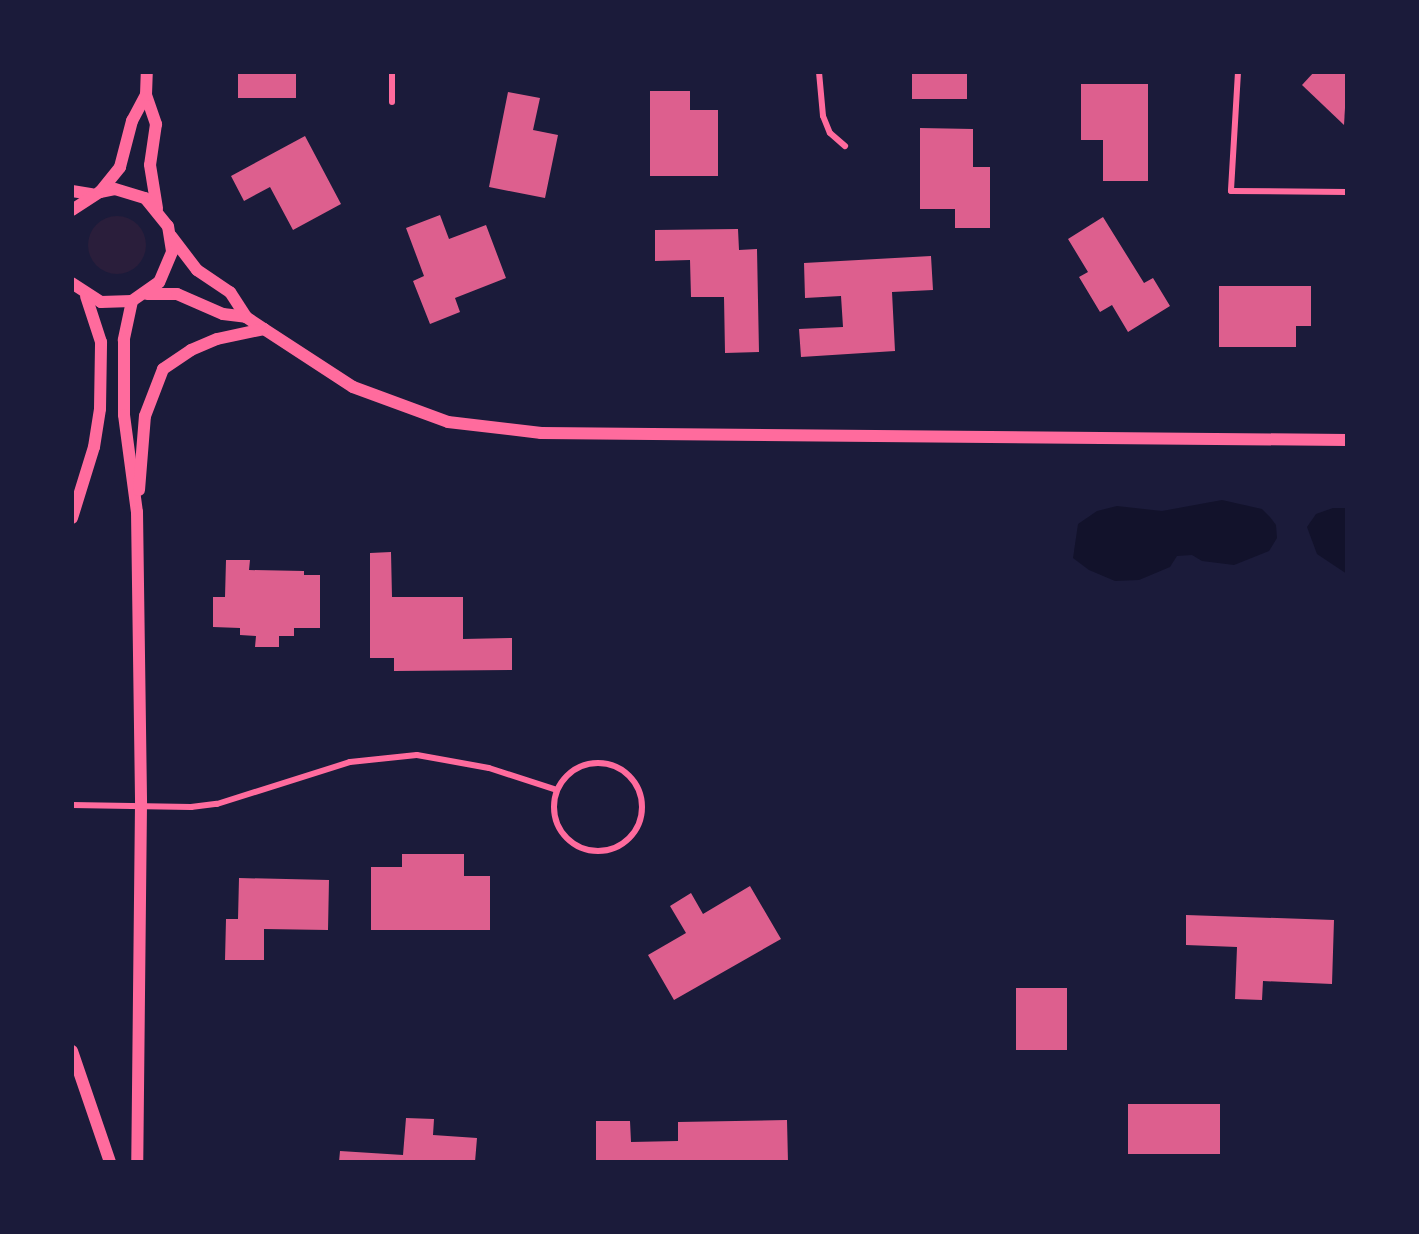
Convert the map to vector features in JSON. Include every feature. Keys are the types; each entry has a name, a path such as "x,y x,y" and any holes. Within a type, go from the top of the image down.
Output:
{"main road":[{"path":"147,72 146,95 156,124 150,165 157,208 171,236 197,270 230,292 246,317 353,387 396,406 448,422 541,433 1347,440"},
{"path":"72,210 96,193 120,167 132,121 146,95"},
{"path":"72,191 130,192 157,208"},
{"path":"147,294 168,268 171,236"},
{"path":"72,283 86,296 100,302 132,301 147,294 177,294 222,314 246,317"},
{"path":"72,518 94,447 100,409 100,342 86,296"},
{"path":"132,301 124,340 124,415 136,512 141,804 137,1162"},
{"path":"136,512 145,416 163,369 191,350 217,339 264,329"},
{"path":"72,1050 110,1162"}],"street":[{"path":"392,72 392,102"},
{"path":"819,72 824,116 830,133 845,146"},
{"path":"1238,72 1231,191 1347,192"},
{"path":"72,805 141,804 190,807 217,804 350,762 417,755 489,768 557,790"},
{"path":"610,764 628,774 638,786 642,801 639,825 618,847 603,851 574,845 556,821 557,790 567,775 580,766 610,764"}],"shaded area":[{"path":"117,216 128,218 138,224 144,234 146,245 144,256 138,266 128,272 117,274 106,272 96,266 90,256 88,245 90,234 96,224 106,218"},
{"path":"1222,500 1262,509 1270,517 1276,525 1277,538 1269,551 1234,565 1202,561 1192,555 1177,556 1170,567 1139,580 1115,581 1089,570 1073,558 1078,524 1097,511 1117,506 1162,511"},
{"path":"1333,508 1347,508 1347,574 1317,554 1307,527 1316,514"}],"building":[{"path":"238,72 296,72 296,98 238,98"},
{"path":"912,72 967,72 967,99 912,99"},
{"path":"1314,72 1347,74 1344,125 1302,85"},
{"path":"1081,84 1148,84 1148,181 1103,181 1103,140 1081,140"},
{"path":"650,91 690,91 690,110 718,110 718,176 650,176"},
{"path":"508,92 540,98 533,130 558,135 545,198 489,187"},
{"path":"920,128 973,129 973,167 990,167 990,228 955,228 955,209 920,209"},
{"path":"305,136 341,204 293,230 270,187 244,201 231,176"},
{"path":"440,215 449,239 486,225 506,278 455,298 460,312 430,324 413,281 424,276 406,228"},
{"path":"1103,217 1144,283 1153,278 1170,306 1128,332 1112,305 1100,312 1079,277 1088,272 1068,239"},
{"path":"738,229 739,250 757,249 759,352 725,353 724,297 691,297 690,260 655,261 655,230"},
{"path":"931,256 933,290 892,292 895,351 801,357 799,329 843,327 841,296 805,298 804,263"},
{"path":"1219,286 1311,286 1311,326 1296,326 1296,347 1219,347"},
{"path":"391,552 392,597 463,597 463,639 512,638 512,670 394,671 394,658 370,658 370,553"},
{"path":"226,560 250,560 249,570 304,571 304,575 320,575 320,628 294,628 294,636 279,636 279,647 255,647 256,636 240,635 240,628 213,627 213,597 225,597"},
{"path":"402,854 464,854 464,876 490,876 490,930 371,930 371,867 402,867"},
{"path":"239,878 329,880 328,930 264,929 264,960 225,960 226,919 238,919"},
{"path":"750,886 781,939 674,1000 648,955 686,933 670,906 691,893 703,914"},
{"path":"1186,915 1334,920 1332,984 1263,981 1262,1000 1235,999 1237,947 1186,945"},
{"path":"1016,988 1067,988 1067,1050 1016,1050"},
{"path":"1128,1104 1220,1104 1220,1154 1128,1154"},
{"path":"406,1118 434,1119 433,1135 477,1138 475,1162 339,1162 340,1151 403,1155"},
{"path":"787,1120 788,1162 596,1162 596,1121 630,1121 631,1142 678,1141 678,1122"}]}
